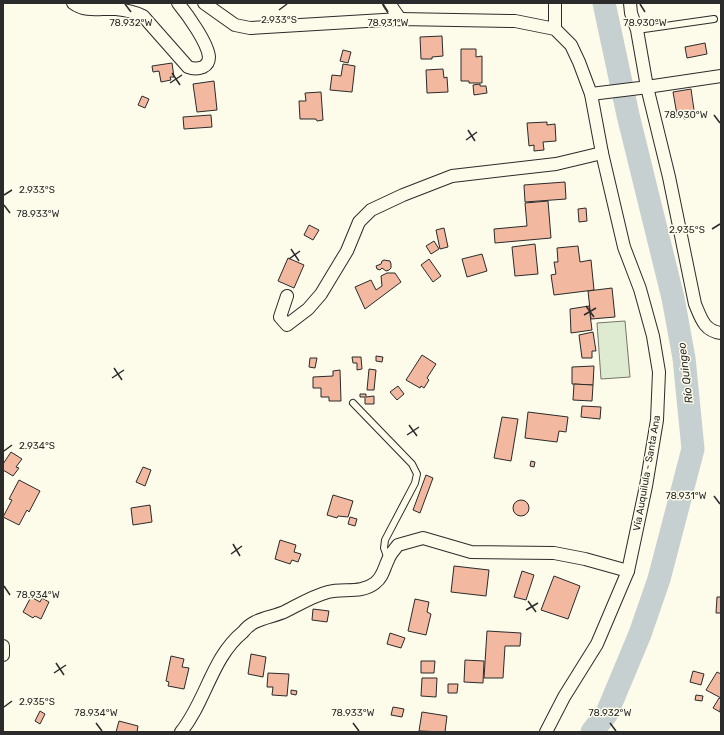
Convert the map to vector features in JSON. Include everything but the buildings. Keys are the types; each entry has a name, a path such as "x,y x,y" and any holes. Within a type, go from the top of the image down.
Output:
{"street":[{"path":"73,3 87,10 115,9 136,13 143,16 188,67 193,69 202,68 207,64 210,58 200,34 178,3"},
{"path":"204,3 235,25 250,28 400,19 515,21 556,29 555,3"},
{"path":"389,3 400,19"},
{"path":"630,3 631,13 638,30 644,88 669,177 695,304 702,323 709,329 721,333"},
{"name":"Vía Auquilula - Santa Ana","path":"546,732 564,697 597,644 628,570 647,479 656,420 659,372 640,289 624,247 602,153 591,94 579,62 570,45 556,29"},
{"path":"591,94 644,88 721,76"},
{"path":"287,296 280,317 287,325 308,309 321,294 347,252 359,222 371,210 403,195 452,176 556,164 602,153"},
{"path":"181,732 202,697 219,660 241,633 254,622 287,611 298,604 328,592 365,589 376,583 384,572 388,558 398,544 423,538 471,552 554,553 628,570"},
{"path":"3,646 3,655"}],"lane":[{"path":"638,30 714,19"},
{"path":"353,403 412,464 417,474 415,483 385,540 384,548 388,558"}],"green space":[{"path":"625,321 630,377 601,379 597,323"}],"waterway":[{"name":"Río Quingeo","path":"592,732 607,713 640,634 659,579 693,449 684,358 673,298 628,115 604,3"}]}
